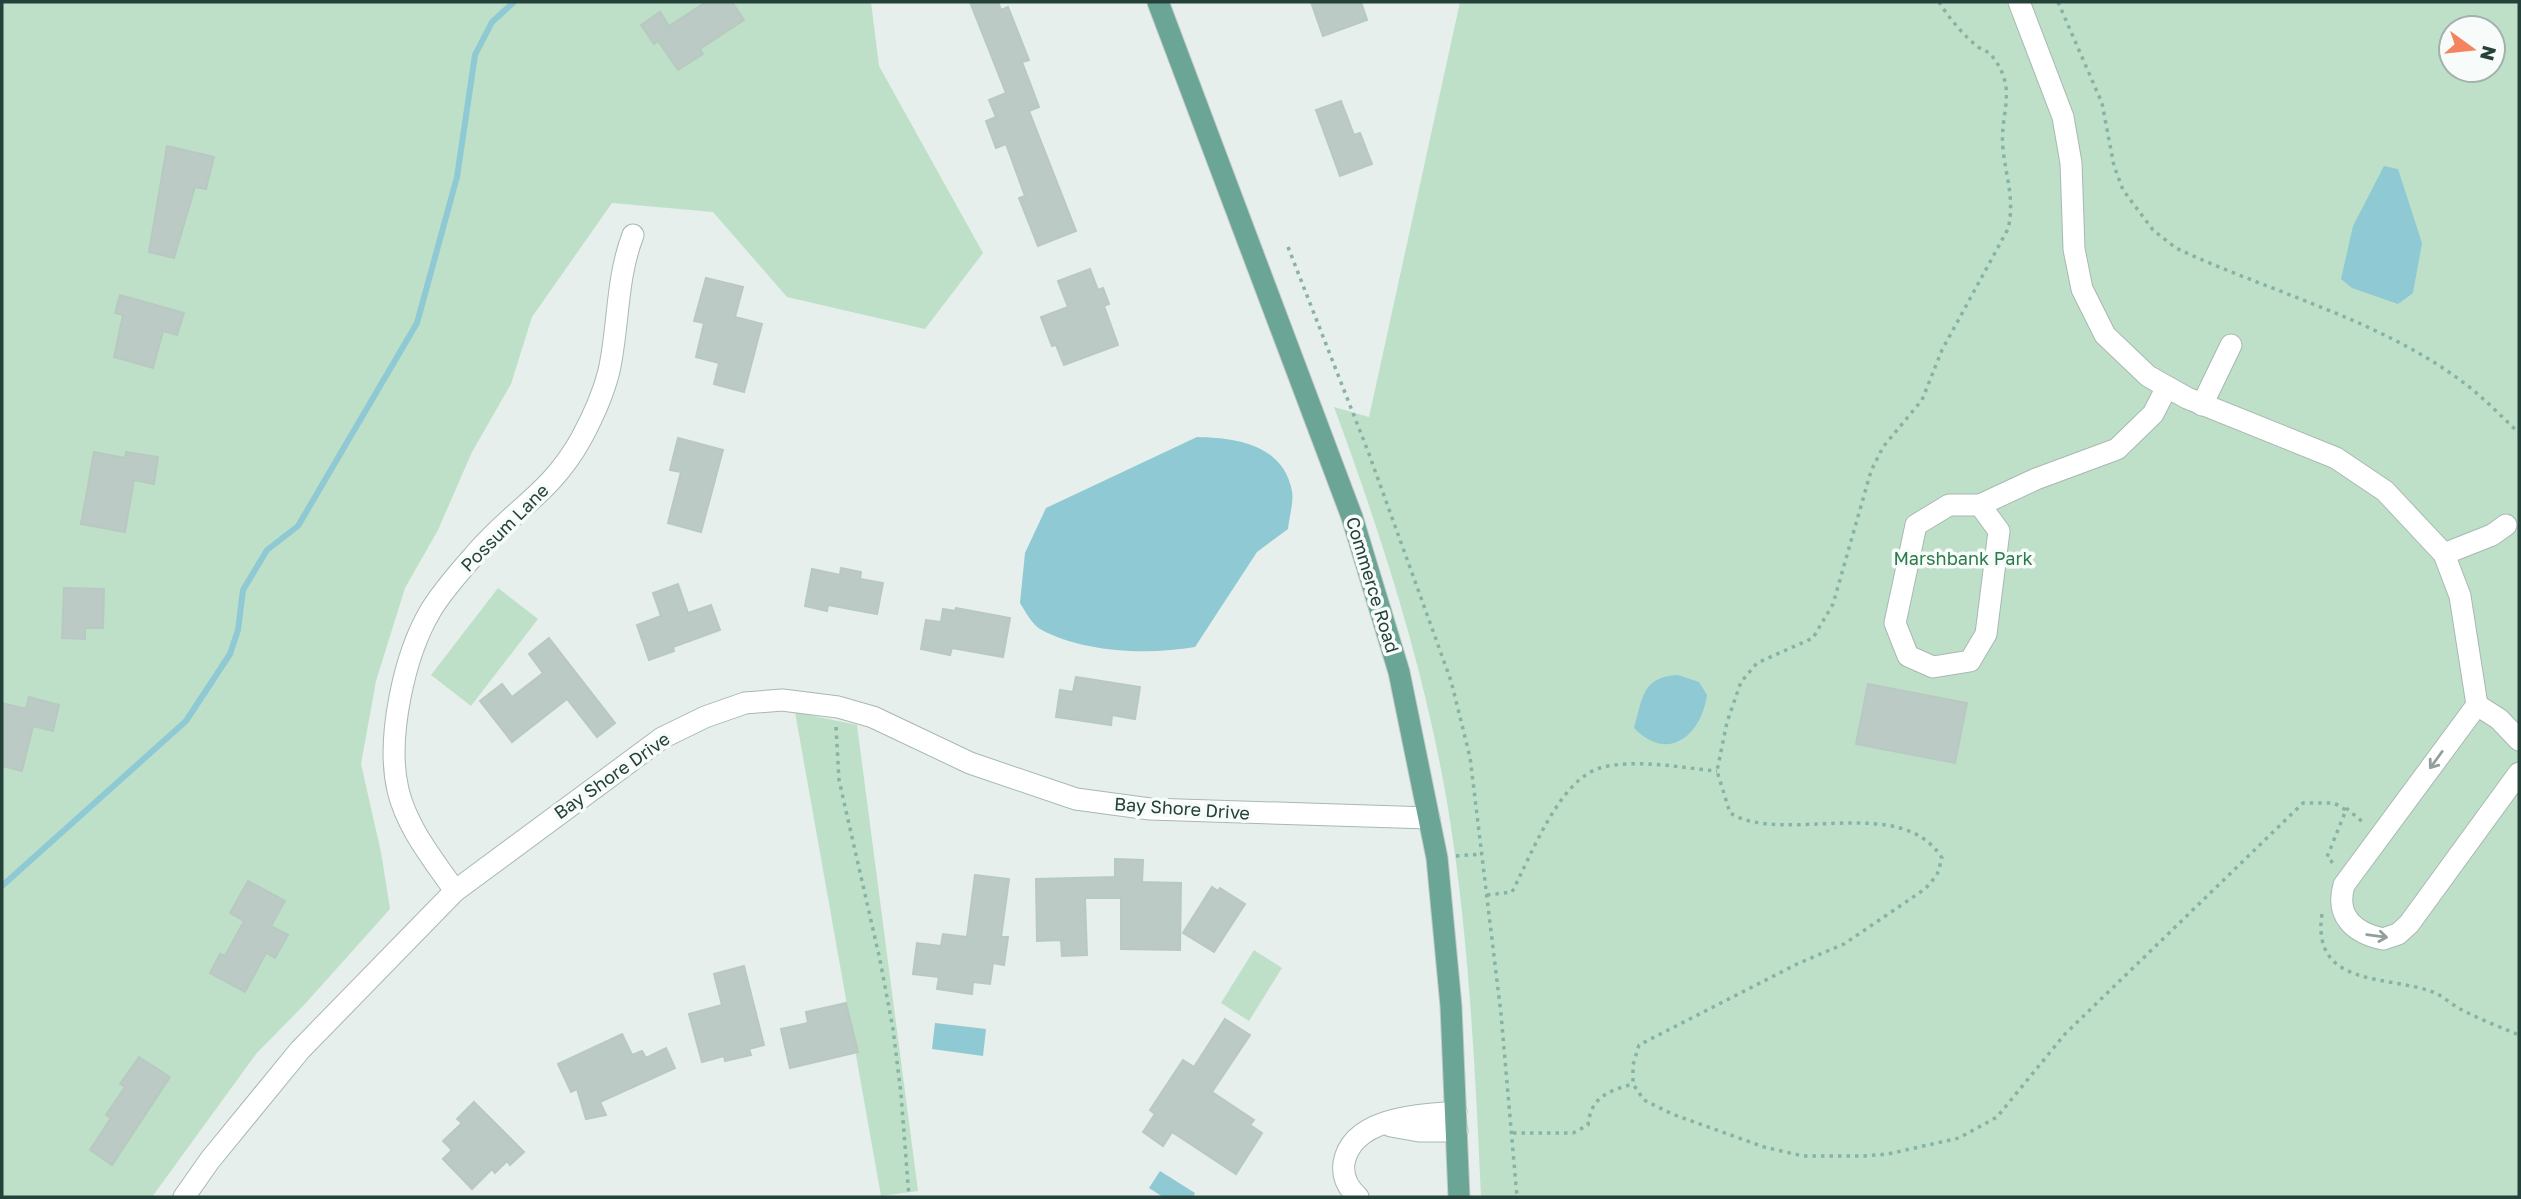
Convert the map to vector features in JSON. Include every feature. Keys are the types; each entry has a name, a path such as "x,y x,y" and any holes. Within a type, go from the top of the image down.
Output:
{"main road":[{"name":"Commerce Road","path":"1158,2 1319,428 1369,569 1408,710 1437,858 1448,961 1459,1197"}],"street":[{"path":"2019,2 2063,117 2071,163 2074,249 2082,289 2105,335 2148,376 2167,387 2202,405 2336,458 2385,491 2444,554 2460,596 2477,705 2344,885 2341,897 2343,912 2356,930 2383,939 2398,933 2409,924 2519,772"},
{"name":"Possum Lane","path":"455,891 415,834 398,790 394,749 400,697 418,638 431,609 478,550 561,472 596,410 609,369 621,271 633,235"},
{"path":"2202,405 2231,345"},
{"path":"1980,505 1999,531 1986,634 1970,662 1933,667 1908,656 1895,623 1916,525 1949,505 1980,505 2036,479 2116,449 2153,414 2167,387"},
{"path":"2444,554 2492,535 2506,525"},
{"name":"Bay Shore Drive","path":"184,1197 210,1160 300,1050 455,891 662,738 705,717 746,703 782,700 838,707 873,717 970,763 1076,799 1150,809 1429,818"},
{"path":"2477,705 2499,719 2519,740"},
{"path":"1358,1197 1345,1179 1346,1158 1358,1139 1382,1124 1419,1131 1456,1122"}],"path":[{"path":"1940,2 1969,37 1990,54 2005,78 2009,99 2003,147 2012,210 2008,229 1942,350 1922,400 1883,447 1871,471 1826,620 1813,638 1757,663 1741,682 1727,722 1717,771 1730,813 1742,820 1761,824 1840,822 1905,831 1935,848 1941,858 1937,875 1906,903 1844,944 1797,964 1639,1045 1633,1065 1633,1084 1644,1100 1672,1114 1764,1147 1803,1156 1888,1154 1959,1138 1997,1117 2035,1075 2065,1034 2303,803 2322,801 2344,806 2357,818"},
{"path":"2058,2 2102,103 2114,166 2123,190 2153,230 2193,257 2353,322 2421,355 2460,379 2519,433"},
{"path":"1288,247 1369,454 1451,681 1470,757 1487,895 1517,1197"},
{"path":"838,707 839,780 893,1029 909,1197"},
{"path":"1487,895 1512,892 1559,805 1570,788 1584,775 1598,769 1627,764 1717,771"},
{"path":"2342,860 2336,868 2328,857 2344,821 2344,806"},
{"path":"2324,905 2322,938 2332,959 2350,974 2433,992 2460,1009 2519,1035"},
{"path":"1512,1135 1573,1133 1588,1125 1590,1112 1600,1096 1633,1084"}],"green space":[{"path":"2,2 871,2 879,66 983,253 925,329 787,297 713,212 612,203 532,317 511,384 472,452 438,530 405,588 376,681 361,764 381,852 390,909 256,1054 152,1197 2,1197"},
{"name":"Marshbank Park","path":"1460,2 2519,2 2519,1197 1481,1197 1466,953 1448,808 1427,705 1400,604 1334,407 1369,417"},
{"path":"498,588 538,619 471,706 431,675"},
{"path":"795,712 857,725 918,1191 881,1196"},
{"path":"1254,950 1282,968 1249,1021 1221,1003"}],"water":[{"path":"2384,166 2398,169 2422,243 2413,293 2398,304 2352,288 2341,279 2353,226"},
{"path":"1197,437 1242,442 1268,454 1279,463 1287,475 1292,491 1292,505 1288,529 1257,552 1195,647 1157,651 1116,650 1076,643 1037,627 1020,603 1025,553 1046,508"},
{"path":"1678,675 1699,682 1707,695 1704,710 1690,733 1681,740 1670,744 1659,743 1634,728 1642,698 1657,680"},
{"path":"935,1023 986,1029 983,1056 932,1049"},
{"path":"1160,1171 1195,1193 1193,1197 1163,1197 1149,1188"}],"building":[{"path":"706,2 732,2 744,20 700,49 703,54 678,70 658,41 654,44 641,25 660,12 669,26"},
{"path":"970,2 998,2 1001,10 1008,7 1029,60 1022,62 1039,107 1029,111 1076,231 1038,246 1019,198 1025,196 1006,144 996,148 986,121 996,117 989,100 1006,93"},
{"path":"1311,2 1361,2 1367,20 1323,36"},
{"path":"1341,101 1354,135 1360,133 1372,164 1340,176 1316,110"},
{"path":"167,146 214,157 206,189 195,187 174,258 149,252"},
{"path":"1090,269 1098,290 1103,288 1109,304 1104,306 1118,345 1064,365 1056,345 1052,346 1041,317 1068,307 1058,281"},
{"path":"706,278 743,287 735,317 762,324 744,392 714,384 719,363 696,357 704,323 694,321"},
{"path":"120,295 184,313 177,335 163,331 153,368 114,357 123,315 115,313"},
{"path":"678,438 723,450 701,532 668,523 681,472 670,470"},
{"path":"94,452 125,458 126,452 158,457 154,484 134,480 125,532 81,524"},
{"path":"841,568 861,572 860,579 883,583 877,614 828,605 827,611 805,606 812,569 840,575"},
{"path":"678,584 688,613 711,605 720,630 673,647 674,651 649,660 637,625 661,616 653,593"},
{"path":"64,588 104,589 103,628 85,628 85,639 62,638"},
{"path":"956,608 1010,618 1003,657 952,648 950,655 921,649 926,620 941,622 943,609 955,611"},
{"path":"549,638 615,723 597,737 567,699 512,742 480,701 502,684 512,697 543,673 529,654"},
{"path":"1076,677 1140,687 1135,719 1112,715 1111,725 1056,717 1060,690 1073,692"},
{"path":"1868,684 1967,703 1955,763 1856,744"},
{"path":"29,697 59,705 53,731 33,726 22,771 2,766 2,703 26,709"},
{"path":"1115,859 1143,860 1142,882 1181,883 1180,950 1121,949 1121,898 1085,898 1087,955 1062,956 1061,940 1037,941 1036,879 1115,877"},
{"path":"975,875 1009,879 1001,937 1008,937 1004,965 993,963 990,984 973,982 972,994 937,989 939,977 913,974 917,943 941,946 943,934 967,937"},
{"path":"248,881 285,901 271,926 288,935 275,958 266,953 245,992 210,973 220,954 225,956 244,921 230,913"},
{"path":"1212,887 1218,891 1220,888 1245,904 1214,952 1183,933"},
{"path":"744,966 764,1045 749,1049 751,1055 725,1061 724,1056 702,1062 689,1014 722,1005 714,974"},
{"path":"846,1003 858,1052 790,1068 781,1029 808,1023 806,1012"},
{"path":"1225,1019 1250,1035 1212,1092 1254,1120 1250,1125 1262,1133 1236,1174 1172,1132 1163,1146 1143,1132 1155,1114 1150,1110 1183,1060 1194,1067"},
{"path":"622,1034 632,1055 642,1051 646,1058 666,1048 675,1068 600,1102 606,1115 586,1119 577,1089 571,1092 558,1064"},
{"path":"139,1057 170,1077 112,1165 90,1150 111,1118 106,1115 125,1087 120,1084"},
{"path":"474,1102 524,1152 510,1165 507,1161 495,1173 492,1169 472,1189 443,1159 452,1150 443,1141 462,1123 457,1119"}],"waterway":[{"path":"2,886 186,721 230,654 238,630 243,590 267,550 298,526 417,323 457,177 475,55 492,22 514,2"}]}
